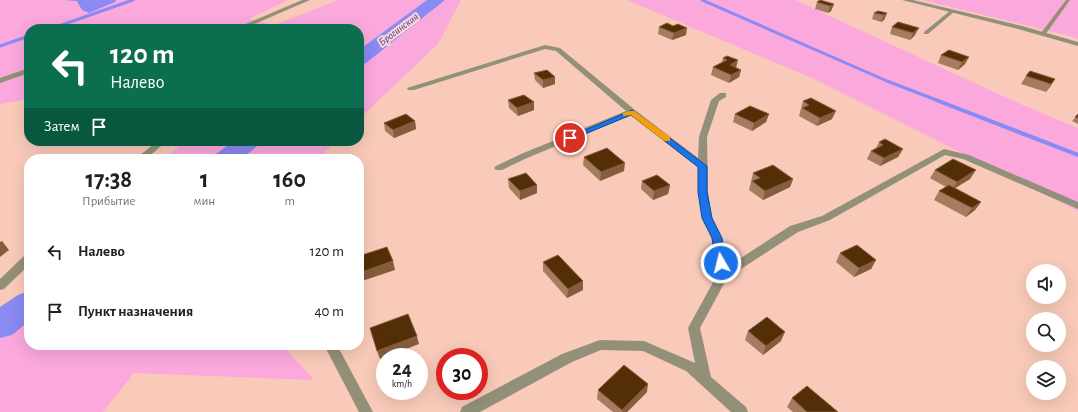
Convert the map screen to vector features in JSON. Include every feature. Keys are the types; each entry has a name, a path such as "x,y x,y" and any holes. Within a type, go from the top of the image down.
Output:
{"street":[{"path":"249,24 307,0"},
{"path":"905,0 1078,44"},
{"path":"411,88 545,47 558,50 632,112 703,166"},
{"path":"0,81 24,72"},
{"path":"722,275 717,238 707,218 703,192 703,137 715,100 723,95"},
{"path":"499,168 632,112"},
{"path":"146,154 157,146"},
{"path":"705,379 694,328 722,275 794,230 826,218 944,152 966,156 1078,206"},
{"path":"0,286 24,263"},
{"path":"467,412 567,358 600,345 644,346 691,367 741,412"},
{"path":"333,350 366,412"}],"lane":[{"path":"1043,34 1068,0"},
{"path":"926,33 953,11"}],"shaded area":[{"path":"0,0 288,0 249,19 270,24 24,24 24,100 0,104"},
{"path":"64,0 116,0 115,2 89,13 82,10 77,1"},
{"path":"338,0 461,0 438,44 364,114 364,24 277,24"},
{"path":"627,0 795,0 1018,103 1078,128 1078,211 814,79"},
{"path":"922,0 1078,0 1078,39 1062,34"},
{"path":"179,146 331,146 323,154 170,154"},
{"path":"24,299 24,350 287,350 314,380 134,373 103,412 0,412 0,317"}],"building":[{"path":"820,0 834,4 830,6 817,2"},
{"path":"878,11 887,13 884,15 874,13"},
{"path":"898,22 919,28 913,33 892,27"},
{"path":"667,23 673,26 678,24 687,28 674,33 659,27"},
{"path":"949,50 969,57 962,62 941,55"},
{"path":"727,56 738,60 730,65 741,70 731,75 713,67 727,60 723,58"},
{"path":"547,70 555,77 543,80 534,73"},
{"path":"1030,71 1055,79 1051,84 1026,76"},
{"path":"524,95 534,102 517,108 508,100"},
{"path":"811,98 836,111 820,118 802,108 809,105 803,101"},
{"path":"750,106 769,114 754,123 735,114"},
{"path":"406,114 415,121 393,130 384,123"},
{"path":"885,139 903,149 884,158 871,151 883,145 879,142"},
{"path":"607,148 625,163 601,172 584,157"},
{"path":"953,159 976,170 957,182 935,170"},
{"path":"773,165 793,179 765,191 752,181 760,178 753,173"},
{"path":"526,173 537,185 520,191 508,179"},
{"path":"657,175 670,185 654,191 642,181"},
{"path":"949,185 981,202 972,208 939,191"},
{"path":"857,245 876,260 859,268 840,253"},
{"path":"387,247 393,261 364,271 364,254"},
{"path":"558,255 583,281 568,289 543,262"},
{"path":"408,314 417,336 385,348 376,348 370,328"},
{"path":"767,317 785,332 766,346 748,331"},
{"path":"624,365 648,384 622,410 598,390"},
{"path":"807,386 838,412 807,412 792,398"}],"waterway":[{"path":"64,24 133,0"},
{"name":"Брогинская","path":"364,55 437,0"},
{"path":"702,0 887,81 939,101"},
{"path":"0,46 24,38"},
{"path":"936,100 1078,155"},
{"name":"Брогинская","path":"232,154 242,146"},
{"name":"Брогинская","path":"0,325 24,308"}],"slow traffic":[{"path":"626,115 632,112 667,139"}],"route":[{"path":"570,138 632,112 703,166 703,192 707,218 717,238 721,263"}]}
